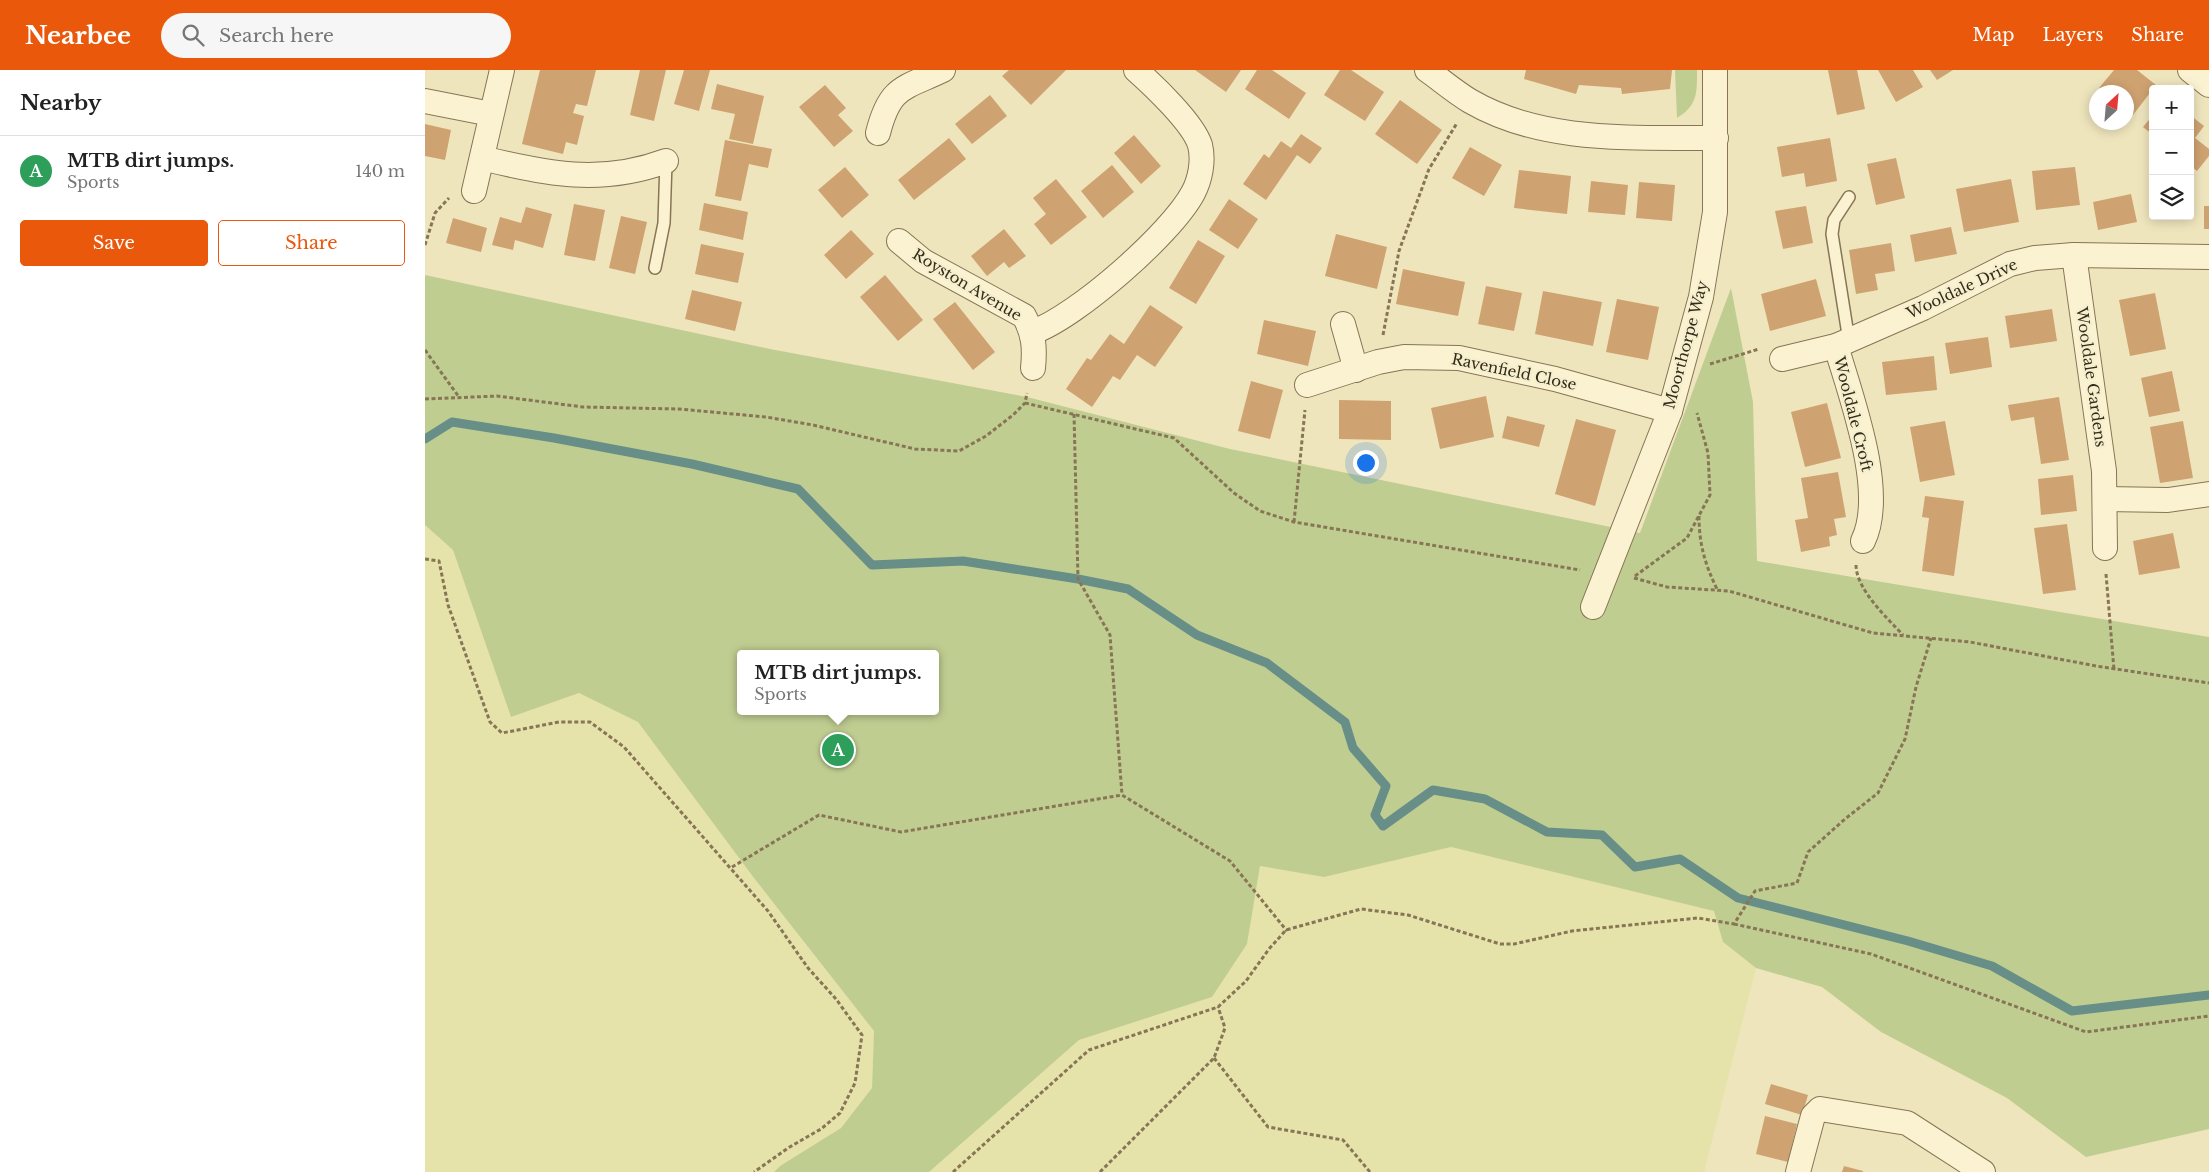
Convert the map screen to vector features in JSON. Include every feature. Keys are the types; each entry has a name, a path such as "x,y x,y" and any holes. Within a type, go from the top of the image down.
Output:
{"street":[{"path":"474,191 502,70"},
{"path":"879,132 884,109 894,94 943,70"},
{"name":"Royston Avenue","path":"1033,332 1048,326 1071,311 1131,263 1175,218 1196,185 1201,161 1200,146 1192,130 1136,70"},
{"path":"1427,70 1471,101 1512,120 1562,133 1615,137 1715,138"},
{"name":"Moorthorpe Way","path":"1593,607 1670,411 1701,297 1715,212 1715,70"},
{"path":"2190,70 2209,86"},
{"path":"425,101 491,114"},
{"path":"482,158 528,169 572,175 639,171 666,161"},
{"name":"Royston Avenue","path":"899,241 923,261 1024,316 1033,332 1035,349 1033,368"},
{"name":"Wooldale Drive","path":"1782,359 1842,343 1923,308 2010,264 2035,258 2074,255 2209,257"},
{"name":"Wooldale Gardens","path":"2074,255 2100,440 2105,499 2105,548"},
{"path":"1343,324 1356,370"},
{"name":"Wooldale Croft","path":"1842,343 1869,471 1871,518 1863,541"},
{"name":"Ravenfield Close","path":"1307,385 1378,362 1426,356 1459,358 1555,379 1670,411"},
{"path":"2105,499 2168,500 2209,494"},
{"path":"1798,1172 1813,1116 1820,1109 1907,1123 1983,1172"}],"lane":[{"path":"655,268 664,223 666,161"},
{"path":"1842,343 1832,234 1833,220 1839,208 1849,197"}],"path":[{"path":"1378,362 1399,251 1429,169 1471,101"},
{"path":"425,245 435,214 452,196 474,191"},
{"path":"1681,373 1772,346 1782,359"},
{"path":"425,350 459,398"},
{"path":"1294,522 1307,385"},
{"path":"425,399 497,396 583,407 679,409 766,417 813,425 915,449 942,450 959,450 986,436 1025,403 1175,438 1234,493 1260,511 1294,522 1606,575"},
{"path":"1697,411 1708,453 1710,495 1687,538 1632,578 1667,587 1729,591 1873,633 1970,642 2114,670 2209,683"},
{"path":"1074,414 1078,578 1110,635 1122,795"},
{"path":"1699,515 1699,539 1706,567 1717,590"},
{"path":"1863,541 1857,554 1856,570 1868,596 1903,636"},
{"path":"2105,548 2114,670"},
{"path":"425,559 439,562 448,605 490,722 502,733 559,722 590,722 623,747 732,867 768,911 808,968 836,999 862,1035 855,1083 840,1113 821,1130 788,1148 753,1172"},
{"path":"1734,924 1755,891 1797,883 1808,852 1845,819 1878,794 1905,739 1916,687 1931,638"},
{"path":"732,867 819,815 901,832 1122,795 1230,861 1286,930"},
{"path":"953,1172 1089,1050 1218,1008 1246,981 1269,949 1286,930 1361,909 1408,915 1500,944 1514,944 1573,932 1699,918 1871,954 2085,1032 2209,1016"},
{"path":"1099,1172 1214,1058 1225,1028 1218,1008"},
{"path":"1214,1058 1268,1127 1343,1140 1370,1172"}],"shaded area":[{"path":"425,525 453,550 511,717 579,693 638,721 754,878 874,1031 872,1088 841,1128 780,1166 774,1172 425,1172"},
{"path":"1451,847 1715,911 1723,942 1756,968 1704,1172 929,1172 1079,1040 1212,997 1247,944 1260,866 1324,877"}],"green space":[{"path":"1675,70 1697,70 1697,85 1693,103 1677,118"},
{"path":"425,275 770,349 1027,397 1230,449 1640,533 1731,288 1753,402 1757,561 2209,637 2209,1129 2086,1157 2007,1098 1881,1032 1822,987 1756,968 1723,942 1714,911 1451,847 1324,877 1260,866 1247,944 1212,997 1079,1040 929,1172 774,1172 780,1166 841,1128 872,1088 874,1031 754,878 638,722 579,693 511,717 453,550 425,525"}],"building":[{"path":"540,70 596,70 587,106 576,104 573,113 584,116 577,145 566,142 563,154 522,144"},
{"path":"640,70 666,70 654,121 630,115"},
{"path":"684,70 710,70 699,111 674,104"},
{"path":"1009,70 1066,70 1031,105 1002,76"},
{"path":"1195,70 1241,70 1226,92"},
{"path":"1257,70 1272,70 1306,93 1289,119 1245,89"},
{"path":"1340,70 1351,70 1384,92 1365,121 1324,95"},
{"path":"1526,70 1672,70 1670,89 1622,94 1621,88 1579,85 1576,94 1524,79"},
{"path":"1828,70 1857,70 1865,109 1837,115"},
{"path":"1878,70 1913,70 1923,87 1896,102"},
{"path":"1930,70 1953,70 1937,80"},
{"path":"2114,70 2137,70 2156,85 2149,85 2149,94 2134,114 2134,85 2102,85"},
{"path":"717,84 764,96 753,144 729,139 735,114 711,109"},
{"path":"825,85 846,108 838,115 853,131 834,147 799,107"},
{"path":"990,95 1007,116 972,144 955,124"},
{"path":"1400,100 1442,130 1417,164 1375,134"},
{"path":"2194,118 2204,126 2195,138 2209,149 2209,156 2197,171 2194,168"},
{"path":"2149,120 2149,132 2143,127"},
{"path":"425,124 451,130 445,160 425,156"},
{"path":"1301,134 1322,148 1310,164 1297,155 1266,200 1243,184 1264,154 1269,158 1281,141 1291,148"},
{"path":"1134,135 1161,166 1141,184 1114,153"},
{"path":"949,138 966,159 914,200 898,180"},
{"path":"1830,138 1837,181 1806,187 1804,173 1782,177 1777,147"},
{"path":"725,140 772,149 768,168 749,164 741,201 715,196"},
{"path":"1470,147 1502,165 1484,196 1452,178"},
{"path":"1896,158 1905,198 1876,205 1867,164"},
{"path":"1112,165 1134,192 1103,218 1081,191"},
{"path":"845,167 869,195 842,218 818,190"},
{"path":"2075,167 2080,205 2036,210 2032,171"},
{"path":"1519,170 1571,176 1567,214 1514,208"},
{"path":"1056,179 1087,217 1051,245 1034,224 1046,214 1033,198"},
{"path":"2011,179 2019,222 1964,232 1956,189"},
{"path":"1591,181 1628,185 1625,215 1588,212"},
{"path":"1639,182 1675,185 1672,221 1636,218"},
{"path":"2131,194 2137,222 2098,230 2093,202"},
{"path":"1229,199 1258,219 1238,249 1209,230"},
{"path":"704,203 748,212 743,240 699,230"},
{"path":"574,204 605,210 595,261 564,255"},
{"path":"1806,206 1813,243 1783,249 1775,211"},
{"path":"2204,206 2209,206 2209,229 2204,229"},
{"path":"526,207 552,214 543,248 515,240 513,250 492,245 500,217 521,223"},
{"path":"621,216 647,222 635,274 609,268"},
{"path":"453,218 487,228 481,252 446,243"},
{"path":"1951,227 1957,254 1915,262 1910,235"},
{"path":"1004,229 1026,256 1009,268 1004,262 987,276 971,256"},
{"path":"851,230 874,254 846,279 824,255"},
{"path":"1336,234 1387,247 1377,289 1325,276"},
{"path":"1198,240 1225,256 1196,304 1169,288"},
{"path":"1891,243 1895,271 1875,274 1878,290 1856,294 1849,250"},
{"path":"701,244 744,253 738,283 695,274"},
{"path":"1403,269 1465,282 1458,316 1396,304"},
{"path":"885,275 923,320 898,341 860,297"},
{"path":"1816,279 1826,316 1770,331 1761,294"},
{"path":"1486,286 1522,293 1514,331 1478,324"},
{"path":"692,290 742,302 735,331 685,319"},
{"path":"1543,291 1602,302 1593,346 1535,334"},
{"path":"2155,293 2166,349 2130,356 2119,300"},
{"path":"1617,299 1659,307 1648,360 1606,352"},
{"path":"955,302 995,352 973,370 933,319"},
{"path":"1150,305 1183,327 1155,367 1137,355 1120,380 1113,376 1092,407 1066,389 1087,358 1091,360 1110,334 1124,344"},
{"path":"2052,309 2057,341 2010,348 2005,316"},
{"path":"1264,320 1316,331 1308,366 1257,354"},
{"path":"1988,337 1992,367 1950,374 1945,343"},
{"path":"1934,356 1937,390 1886,395 1882,362"},
{"path":"2172,371 2180,411 2149,417 2141,378"},
{"path":"1251,381 1283,390 1270,439 1238,431"},
{"path":"1486,396 1494,437 1440,449 1431,408"},
{"path":"2059,397 2069,460 2041,464 2034,417 2011,421 2008,405"},
{"path":"1339,400 1391,401 1391,440 1339,439"},
{"path":"1827,403 1841,458 1805,467 1791,412"},
{"path":"1507,416 1545,425 1539,447 1502,438"},
{"path":"1576,419 1616,430 1595,506 1555,494"},
{"path":"1945,421 1955,475 1920,482 1910,427"},
{"path":"2183,421 2193,478 2160,483 2150,427"},
{"path":"1838,472 1846,517 1834,519 1837,535 1829,537 1830,546 1801,552 1795,520 1808,518 1801,478"},
{"path":"2073,475 2077,511 2041,515 2038,479"},
{"path":"1925,496 1964,501 1954,576 1922,571 1929,518 1922,517"},
{"path":"2067,524 2076,590 2043,594 2034,528"},
{"path":"2173,533 2180,568 2139,575 2133,541"},
{"path":"1771,1084 1808,1095 1802,1115 1765,1104"},
{"path":"1765,1116 1797,1124 1788,1162 1756,1154"},
{"path":"1844,1166 1863,1171 1863,1172 1842,1172"}],"waterway":[{"path":"425,439 452,422 554,438 692,464 798,489 872,565 963,561 1128,589 1197,635 1267,663 1345,722 1353,748 1386,786 1375,815 1383,826 1433,790 1485,799 1547,832 1602,835 1635,867 1680,859 1738,898 1908,941 1992,966 2072,1011 2209,995"}],"place":[{"name":"MTB dirt jumps.","path":"838,750"}]}
